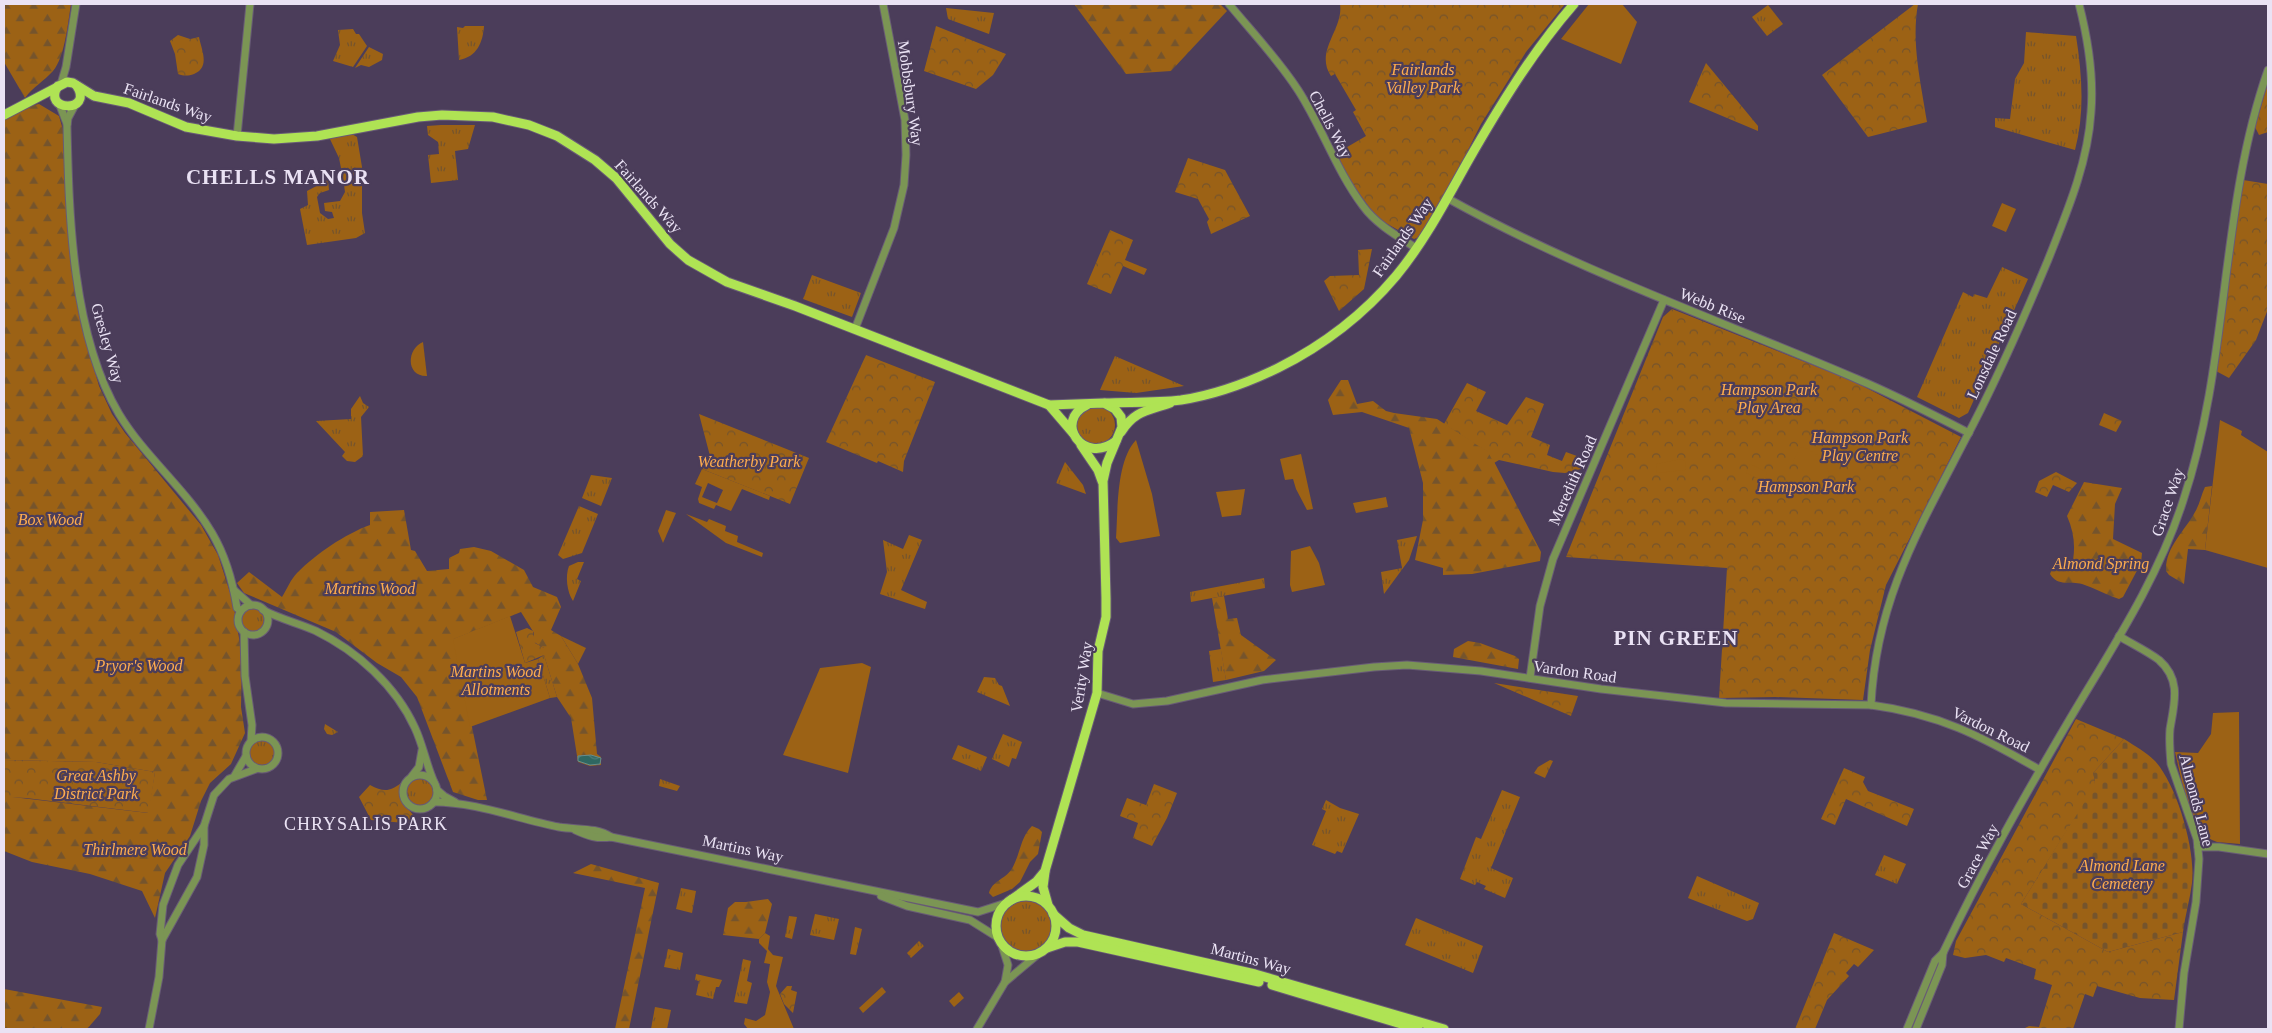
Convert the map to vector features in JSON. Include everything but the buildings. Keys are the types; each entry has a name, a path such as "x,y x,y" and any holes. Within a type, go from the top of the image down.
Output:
{"main road":[{"name":"Fairlands Way","path":"1118,438 1127,423 1138,414 1180,400 1222,390 1264,375 1304,354 1347,324 1385,288 1416,248 1447,198 1485,130 1534,57 1574,4"},
{"name":"Fairlands Way","path":"75,84 94,96 129,103 195,130 237,136 274,139 316,136 418,117 442,115 493,117 529,125 557,136 598,162 632,197 670,244 688,260 726,282 855,329 1049,405 1090,404"},
{"path":"4,115 28,101 39,98 60,85 75,84 80,93 76,103"},
{"path":"58,102 55,95 60,85"},
{"path":"39,98 58,102 65,106 94,96"},
{"name":"Fairlands Way","path":"1104,404 1180,400"},
{"path":"1090,404 1104,404 1115,409 1120,417 1122,427 1118,438 1101,449 1088,448 1079,442 1073,434 1072,425 1075,416 1080,409 1090,404"},
{"name":"Fairlands Way","path":"1049,405 1073,434"},
{"name":"Verity Way","path":"1051,911 1043,887 1045,871 1082,750 1097,693 1098,650 1106,617 1102,481 1106,463 1118,438"},
{"name":"Verity Way","path":"1079,442 1098,470 1102,481"},
{"name":"Verity Way","path":"1009,901 1036,882 1045,871"},
{"name":"Martins Way","path":"1009,901 1024,896 1031,897 1051,911 1069,928 1083,935 1246,972 1444,1029"},
{"path":"997,937 995,930 997,915 1009,901"},
{"path":"1047,948 1055,936 1056,928 1051,911"},
{"name":"Martins Way","path":"997,937 1002,946"},
{"name":"Martins Way","path":"1037,955 1047,948 1065,942 1078,942 1254,980 1418,1029"},
{"path":"1002,946 1014,955 1029,957 1037,955"}],"street":[{"path":"60,85 66,67 76,4"},
{"path":"237,136 250,4"},
{"name":"Mobbsbury Way","path":"855,329 894,228 904,185 906,155 904,120 883,4"},
{"name":"Chells Way","path":"1229,4 1297,88 1317,120 1343,177 1363,206 1382,225 1416,248"},
{"name":"Lonsdale Road","path":"1870,706 1876,654 1893,586 1921,523 1969,433 2012,345 2038,284 2082,164 2090,129 2092,88 2090,55 2078,4"},
{"path":"66,67 75,84"},
{"name":"Grace Way","path":"1907,1029 1935,961 1943,953 1973,890 2040,770 2148,585 2166,546 2182,504 2198,453 2212,382 2236,198 2252,120 2268,70"},
{"name":"Gresley Way","path":"58,102 67,126 69,203 77,275 88,332 103,382 118,412 135,438 194,507 213,534 224,558 234,590 237,608 241,611"},
{"name":"Gresley Way","path":"67,126 76,103"},
{"name":"Webb Rise","path":"1447,198 1573,260 1664,300 1858,379 1910,402 1969,433"},
{"name":"Meredith Road","path":"1530,678 1538,614 1553,559 1664,300"},
{"path":"234,590 251,605 329,638 352,653 390,689 408,713 420,738 422,749 437,790 434,802"},
{"path":"251,605 241,611 238,620 244,632 245,676 252,725 252,741"},
{"path":"263,610 267,618 266,627"},
{"path":"246,654 255,635 272,623 286,620"},
{"path":"244,632 255,635"},
{"name":"Almonds Lane","path":"2118,636 2156,658 2166,668 2174,682 2175,704 2170,735 2170,759 2198,847 2198,885 2184,973 2179,1029"},
{"name":"Vardon Road","path":"1097,693 1133,704 1167,701 1262,680 1368,668 1407,666 1473,670 1602,689 1726,703 1894,708 1940,719 1968,730 2040,770"},
{"path":"252,725 260,737"},
{"path":"149,1029 159,977 162,940 160,934 161,920 169,887 178,865 204,826 214,795 222,785 235,775 256,769 269,768 276,762 279,754 275,743 266,737 260,737 252,741 247,747 246,756 235,775"},
{"name":"Martins Way","path":"422,749 418,767 404,786 403,796 409,805 424,809 434,802 459,804 576,830 603,832 611,837 978,912 1009,901"},
{"path":"246,756 248,762 256,769"},
{"path":"410,777 423,775 434,782"},
{"name":"Martins Way","path":"437,790 459,804"},
{"path":"162,940 197,877 204,845 204,826"},
{"path":"2198,847 2219,847 2268,854"},
{"name":"Martins Way","path":"867,890 907,906 970,920 997,937"},
{"path":"1002,946 1008,965 1005,982"},
{"name":"Grace Way","path":"1916,1029 1942,965 1943,953"},
{"path":"977,1029 1005,982 1037,955"}],"green space":[{"path":"4,4 71,4 65,39 57,65 50,75 25,98 4,62"},
{"path":"1074,4 1220,4 1227,11 1171,71 1126,74"},
{"name":"Fairlands Valley Park","path":"1340,4 1565,4 1526,52 1481,124 1446,194 1419,237 1414,239 1377,218 1346,175 1337,153 1366,136 1353,112 1356,110 1335,74 1331,76 1327,67 1327,49 1338,22"},
{"path":"1589,4 1622,4 1637,22 1621,64 1561,39"},
{"path":"1915,4 1918,4 1916,48 1927,122 1868,137 1822,75"},
{"path":"1768,5 1783,24 1767,36 1752,17"},
{"path":"946,8 994,13 989,34 948,19"},
{"path":"465,26 484,26 478,48 470,56 459,60 457,27 463,28"},
{"path":"936,26 1006,54 993,75 976,89 924,71"},
{"path":"353,29 367,46 353,67 333,61 340,45 338,30"},
{"path":"2026,32 2076,36 2082,93 2075,150 1995,127 1995,118 2010,119 2015,79 2024,63"},
{"path":"178,35 190,39 199,37 204,62 199,71 194,74 178,74 175,54 170,41"},
{"path":"369,47 383,54 382,60 369,67 361,65 355,68"},
{"path":"1706,63 1758,126 1758,131 1689,102"},
{"path":"2268,83 2268,132 2259,135 2255,127"},
{"path":"39,104 59,116 63,130 70,247 84,334 99,386 112,414 125,433 201,525 218,555 233,602 242,656 241,707 245,733 231,764 210,783 201,801 190,836 165,873 155,918 142,891 90,874 32,862 4,851 4,796 148,813 155,772 96,762 4,760 4,119 25,107"},
{"path":"475,125 468,149 455,151 458,180 431,183 428,155 439,154 438,142 428,135 427,126"},
{"path":"350,133 357,137 362,167 362,213 365,233 356,238 307,245 300,209 308,205 307,191 328,180 329,190 320,193 317,197 320,213 328,219 334,218 332,212 325,211 324,203 340,201 345,192 339,158 329,137"},
{"path":"1188,158 1225,170 1250,216 1211,234 1207,222 1209,219 1198,199 1175,192"},
{"path":"2243,180 2268,184 2268,309 2256,340 2229,378 2216,371"},
{"path":"2002,203 2016,209 2006,232 1992,226"},
{"path":"1110,230 1133,240 1125,260 1147,269 1144,275 1123,266 1111,294 1087,284"},
{"path":"1372,249 1364,289 1339,311 1324,281 1330,276 1359,275 1358,250"},
{"path":"2002,267 2028,279 1968,413 1959,418 1917,397 1963,292 1973,297 1974,294 1987,298"},
{"path":"812,275 861,293 852,317 803,299"},
{"name":"Hampson Park","path":"1672,309 1855,382 1961,437 1886,585 1870,650 1863,700 1775,697 1719,698 1727,568 1566,557 1663,317"},
{"path":"423,342 427,376 415,372 411,362 414,350"},
{"path":"866,355 935,382 904,461 903,472 826,442"},
{"path":"1115,356 1184,386 1136,393 1100,390"},
{"path":"1341,380 1348,380 1357,404 1373,401 1386,411 1437,419 1489,452 1541,552 1540,561 1472,574 1443,575 1443,568 1415,560 1423,520 1423,483 1409,428 1362,412 1333,415 1328,400"},
{"path":"1467,383 1486,392 1476,411 1507,425 1526,397 1544,404 1531,437 1550,445 1547,455 1562,461 1566,452 1585,459 1581,469 1565,473 1499,460 1494,463 1488,452 1444,424"},
{"path":"360,396 363,403 369,407 361,417 363,456 355,462 347,461 342,456 345,452 316,421 351,419 351,409"},
{"path":"1096,406 1109,412 1115,425 1109,438 1096,444 1083,438 1077,425 1083,412"},
{"path":"2104,413 2122,421 2116,432 2099,425"},
{"name":"Weatherby Park","path":"699,414 809,458 790,504 702,469 710,456"},
{"path":"2220,420 2242,431 2241,435 2268,452 2268,568 2205,550"},
{"path":"1136,440 1152,494 1160,536 1120,543 1116,538 1121,473 1129,449"},
{"path":"1804,447 1824,459 1829,474 1825,484 1816,484 1793,461 1800,448"},
{"path":"1301,454 1313,509 1307,510 1293,479 1285,480 1280,459"},
{"path":"1681,459 1685,461 1685,470 1657,473 1656,464"},
{"path":"1065,462 1083,485 1086,494 1056,483"},
{"path":"1750,464 1767,472 1764,481 1746,473"},
{"path":"702,469 770,496 769,500 742,489 731,511 716,505 714,509 699,503 698,499 702,487 695,484","holes":["708,483 723,490 717,503 702,497"]},
{"path":"2056,472 2077,483 2069,492 2053,485 2047,497 2035,492 2039,481"},
{"path":"591,475 612,478 601,506 582,498"},
{"name":"Almond Spring","path":"2084,482 2122,488 2115,504 2113,539 2142,553 2141,563 2123,597 2119,599 2082,584 2057,581 2050,574 2052,569 2067,571 2071,569 2074,556 2074,542 2067,516"},
{"path":"2212,486 2205,550 2188,549 2184,584 2166,571 2169,554 2197,509 2205,487"},
{"path":"1245,489 1241,515 1222,517 1216,492"},
{"path":"1386,497 1388,507 1356,513 1353,503"},
{"path":"579,506 598,514 582,553 563,559 558,555"},
{"name":"Martins Wood","path":"404,510 411,550 415,551 427,571 449,569 449,558 459,553 460,549 474,547 491,551 524,570 533,587 557,597 561,607 551,630 561,636 578,664 592,698 597,754 601,757 601,765 590,766 578,762 571,718 557,697 544,655 544,648 534,642 534,633 521,612 454,639 487,800 478,800 453,792 417,697 401,677 377,663 336,632 244,593 237,583 249,572 282,597 295,575 313,559 341,539 370,525 370,512"},
{"path":"666,510 676,513 663,543 658,531"},
{"path":"686,514 707,522 709,519 726,526 725,531 738,536 737,542 763,553 762,557 726,543"},
{"path":"909,535 922,540 901,590 927,602 925,609 880,594 887,572 883,540 903,549"},
{"path":"1417,536 1409,560 1384,594 1381,572 1402,568 1397,540"},
{"path":"1310,546 1319,563 1325,585 1292,592 1290,585 1291,551"},
{"path":"578,562 584,562 577,579 581,581 573,601 568,589 567,574 569,566"},
{"path":"1264,578 1265,588 1191,602 1190,592"},
{"path":"1224,596 1228,619 1237,618 1241,635 1276,660 1264,671 1226,680 1212,598"},
{"path":"253,606 262,610 266,619 262,628 253,632 244,628 240,619 244,610"},
{"name":"Martins Wood Allotments","path":"510,616 525,663 538,659 550,698 470,727 453,639"},
{"path":"527,628 533,631 535,643 544,648 544,655 525,663 516,632"},
{"path":"561,636 586,648 578,664"},
{"path":"1468,641 1480,643 1515,656 1519,659 1518,669 1453,657 1454,649"},
{"path":"1221,649 1226,680 1213,682 1209,651"},
{"path":"544,655 557,697 550,698 538,659"},
{"path":"862,663 871,667 848,773 783,755 820,668"},
{"path":"984,677 995,678 999,685 1002,686 1010,706 977,692"},
{"path":"1494,683 1578,696 1571,716"},
{"path":"2239,712 2240,844 2217,842 2200,835 2186,800 2175,752 2198,753 2211,734 2213,713"},
{"path":"2076,719 2124,739 2093,773 2094,787 2021,904 2108,952 2183,932 2174,1000 2140,998 2097,986 2093,997 2085,994 2073,1029 2023,1029 2029,1026 2039,1027 2052,985 2034,979 2036,969 2006,958 2004,962 1986,955 1965,958 1953,955 1956,941"},
{"path":"325,724 338,732 332,735 327,734 324,729"},
{"path":"1003,734 1022,742 1016,759 1012,758 1009,767 992,759"},
{"path":"262,739 271,743 275,752 271,761 262,765 253,761 249,752 253,743"},
{"name":"Almond Lane Cemetery","path":"2124,739 2155,761 2171,786 2188,837 2191,854 2192,883 2183,932 2108,952 2021,904 2093,787 2095,781 2093,773"},
{"path":"958,745 987,757 981,771 952,759"},
{"name":"Great Ashby District Park","path":"4,760 96,762 155,772 149,813 5,797"},
{"path":"1550,760 1553,761 1545,778 1534,773 1538,767"},
{"path":"1844,768 1865,777 1863,782 1868,791 1914,809 1907,826 1846,799 1835,825 1821,819"},
{"path":"420,779 429,783 433,792 429,801 420,805 411,801 407,792 411,783"},
{"path":"660,779 680,786 677,791 659,786"},
{"path":"401,783 400,798 402,803 412,813 416,824 371,820 359,797 370,785 386,790"},
{"path":"1154,784 1177,793 1167,818 1152,846 1133,838 1138,823 1120,816 1127,798 1146,805"},
{"path":"1502,790 1520,797 1491,868 1513,878 1505,898 1484,889 1486,886 1477,882 1475,885 1460,879 1476,837 1481,839"},
{"path":"1326,800 1340,808 1359,814 1342,853 1337,851 1335,854 1312,845 1326,811 1322,809"},
{"path":"1032,826 1042,832 1038,854 1030,862 1020,882 1012,889 993,897 989,893 991,889 1011,870 1022,841"},
{"path":"1884,855 1906,864 1897,884 1875,875"},
{"path":"591,864 659,883 629,1029 615,1029 645,888 573,873"},
{"path":"1697,876 1759,903 1753,919 1747,921 1688,898"},
{"path":"681,888 696,891 692,913 676,909"},
{"path":"768,899 772,904 765,933 759,939 723,935 728,908 735,902"},
{"path":"1021,901 1031,901 1044,908 1051,921 1051,931 1044,944 1031,951 1021,951 1012,947 1005,940 1001,931 1001,921 1005,912 1012,905"},
{"path":"815,914 839,919 834,940 810,935"},
{"path":"789,916 797,917 792,939 785,937"},
{"path":"1416,918 1483,946 1473,973 1405,945"},
{"path":"855,927 862,929 856,955 850,954"},
{"path":"765,933 770,936 768,949 773,955 783,957 776,986 794,1029 748,1029 744,1024 745,1018 756,1021 765,1015 770,992 767,982 770,964 764,963 767,951 759,943 759,939"},
{"path":"1834,933 1874,950 1858,967 1854,964 1846,973 1849,976 1827,1000 1815,1029 1795,1029"},
{"path":"919,941 924,946 911,958 907,953"},
{"path":"668,949 683,953 680,970 664,967"},
{"path":"743,959 751,961 747,981 752,983 747,1004 734,1002"},
{"path":"696,974 722,980 719,987 716,987 713,999 696,995 699,981 695,980"},
{"path":"787,986 792,986 791,990 797,992 793,1013 784,1004 780,994"},
{"path":"882,987 886,992 863,1013 859,1008"},
{"path":"4,989 102,1007 100,1014 87,1029 4,1029"},
{"path":"959,992 964,998 954,1007 949,1001"},
{"path":"655,1007 671,1010 667,1029 651,1029"}],"water":[{"path":"591,755 601,758 600,764 590,765 578,761 578,756"}],"district":[{"name":"CHELLS MANOR","path":"278,177"},
{"name":"PIN GREEN","path":"1676,638"},
{"name":"CHRYSALIS PARK","path":"366,824"}],"park label":[{"name":"Hampson Park Play Area","path":"1769,398"},
{"name":"Hampson Park Play Centre","path":"1860,446"},
{"name":"Box Wood","path":"50,519"},
{"name":"Pryor's Wood","path":"139,665"},
{"name":"Thirlmere Wood","path":"135,849"}]}
